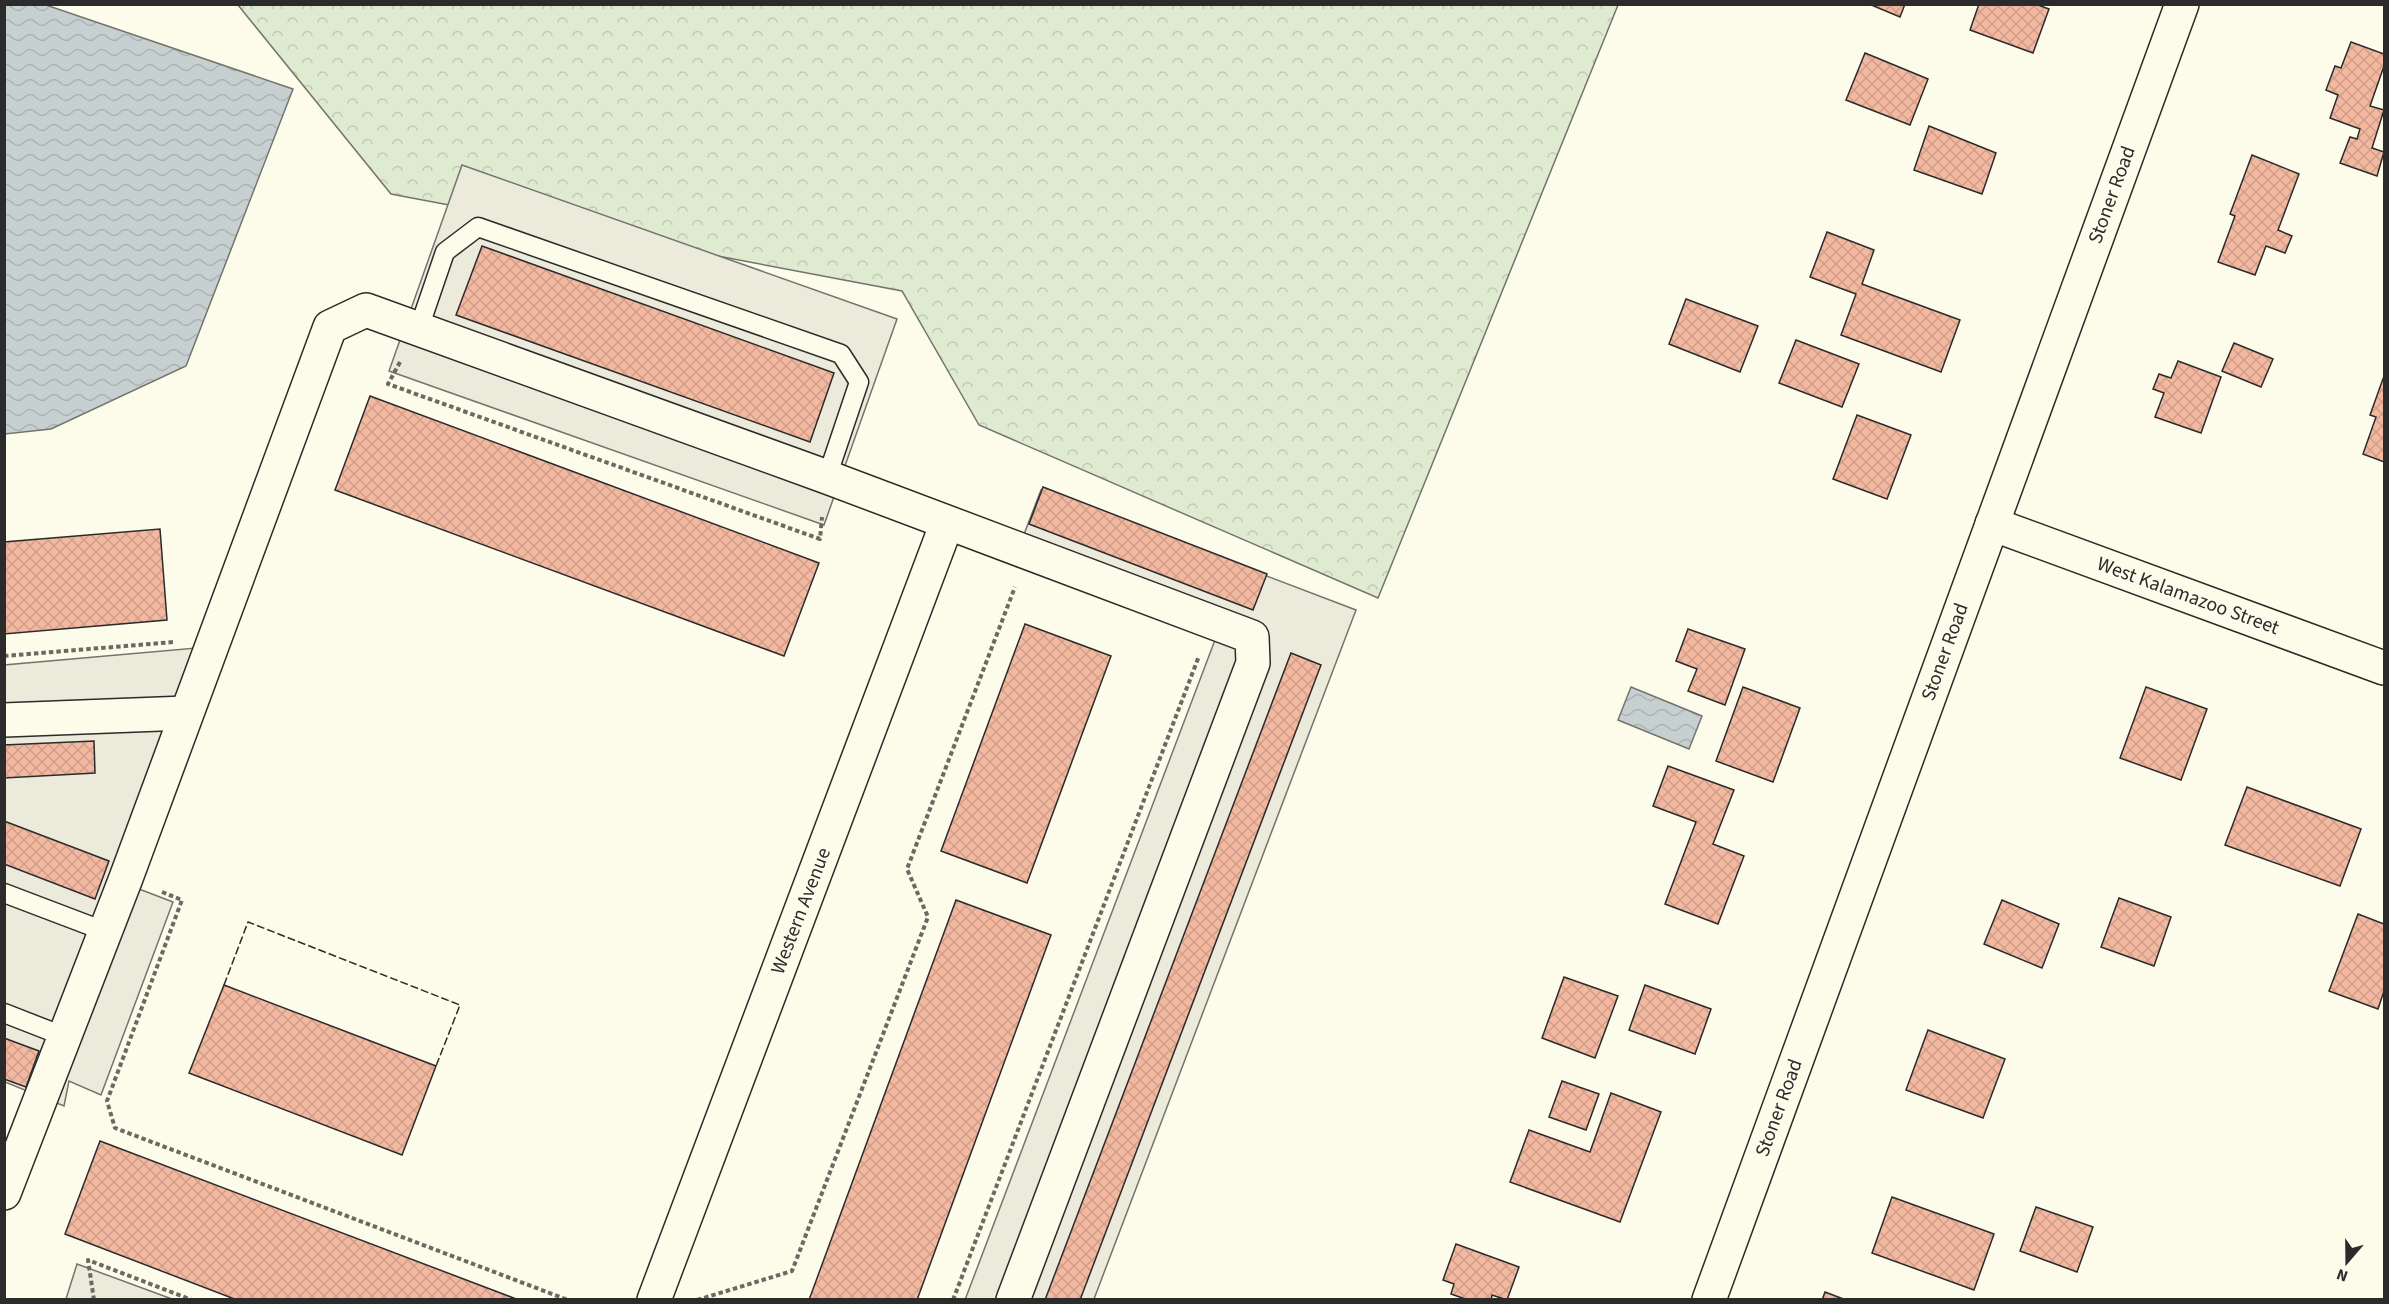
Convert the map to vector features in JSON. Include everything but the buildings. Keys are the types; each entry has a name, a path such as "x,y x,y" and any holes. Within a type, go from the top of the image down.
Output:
{"street":[{"name":"Stoner Road","path":"1709,1299 2182,4"},
{"path":"4,1193 126,878 330,327 366,310 418,331 828,477 1252,637 1253,663 1013,1299"},
{"name":"Western Avenue","path":"654,1299 947,523"},
{"name":"West Kalamazoo Street","path":"1992,524 2385,668"},
{"path":"4,720 186,714"}],"lane":[{"path":"418,331 445,252 478,227 841,354 859,382 828,477"},
{"path":"4,893 104,930"},
{"path":"4,1013 63,1036"}],"path":[{"path":"418,331 388,384 820,539 828,477"},
{"path":"697,1299 792,1271 928,917 907,869 1028,553"},
{"path":"953,1299 1212,622"},
{"path":"4,656 215,639"},
{"path":"126,878 182,900 106,1101 115,1128 568,1299"},
{"path":"94,1299 88,1260 192,1299"}],"green space":[{"path":"238,5 1618,5 1378,598 979,425 902,291 391,194"}],"shaded area":[{"path":"462,165 897,319 824,525 389,371"},
{"path":"1041,490 1356,610 1094,1299 965,1300 1215,640 1013,563"},
{"path":"230,645 139,889 173,902 101,1095 69,1081 64,1106 5,1082 4,665"},
{"path":"77,1264 172,1299 66,1299"}],"water":[{"path":"5,4 46,5 293,89 186,366 51,429 5,434"},
{"path":"1631,687 1702,716 1689,749 1618,720"}],"fence":[{"path":"224,985 248,922 460,1005 436,1066"}]}
